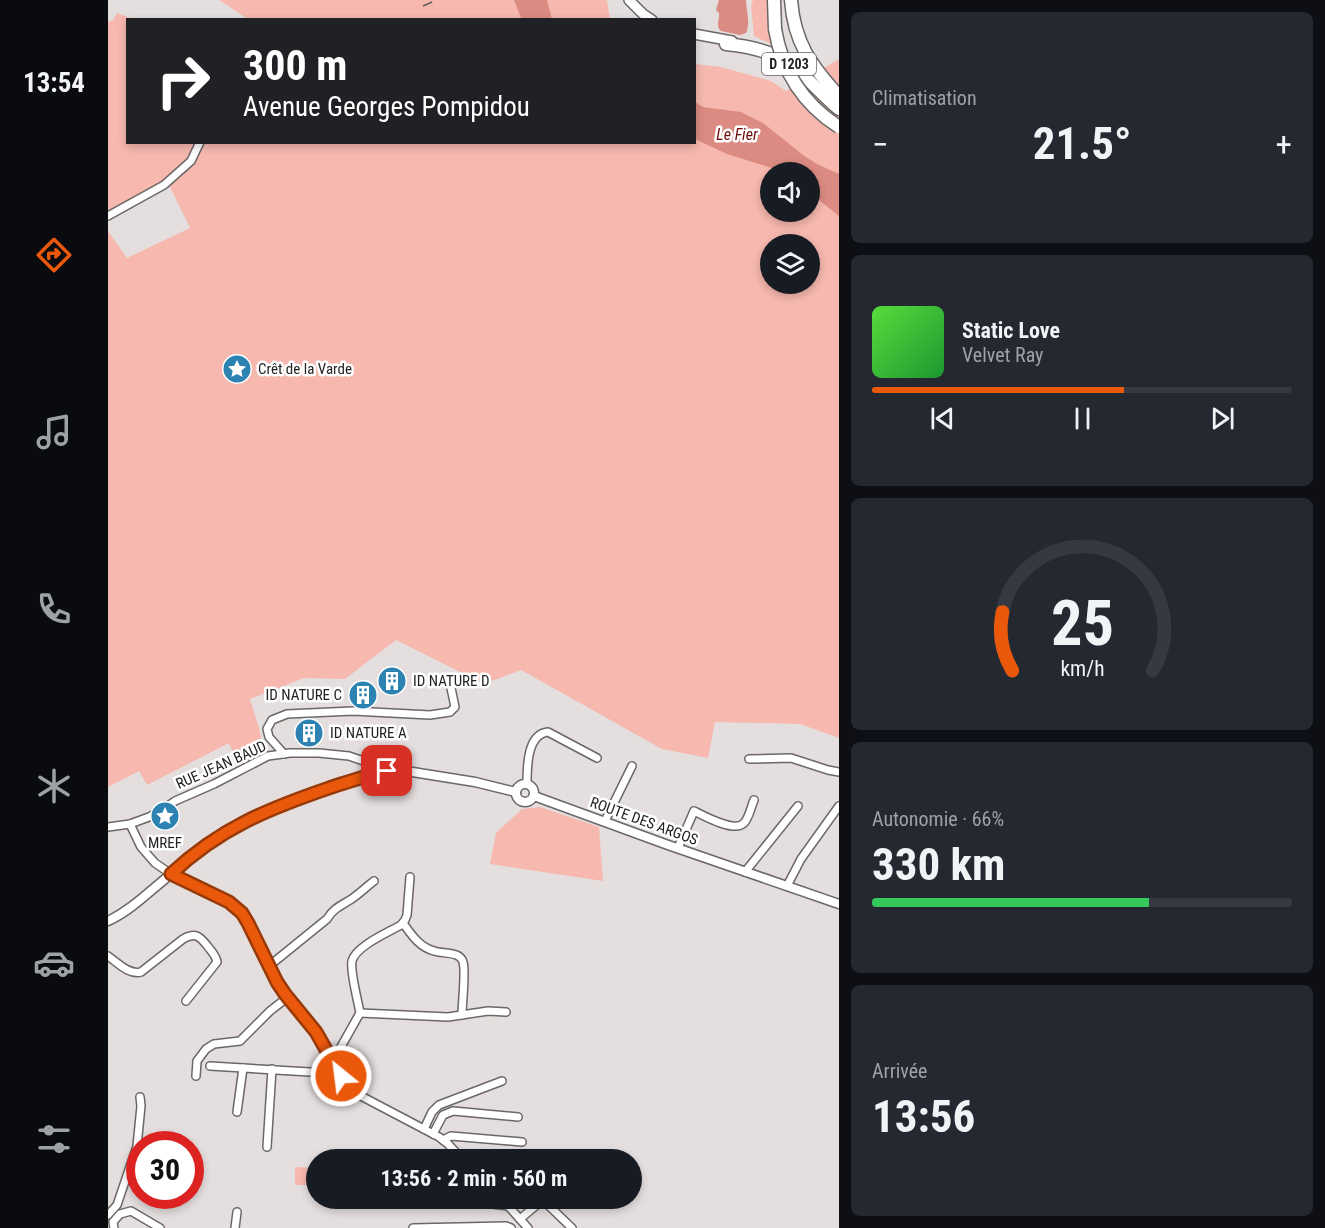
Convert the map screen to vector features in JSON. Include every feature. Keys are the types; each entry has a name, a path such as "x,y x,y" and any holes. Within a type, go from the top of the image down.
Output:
{"highway":[{"name":"D 1203","path":"774,0 775,29 782,57 796,87 816,110 839,128"},
{"name":"D 1203","path":"790,0 792,18 804,51 820,75 839,96"},
{"name":"D 1203","path":"726,44 760,50 784,61 839,109"},
{"name":"D 1203","path":"758,45 775,51 798,65 839,103"}],"main road":[{"path":"621,0 639,18"},
{"path":"628,0 649,18"},
{"name":"D 1203","path":"696,36 726,44"},
{"name":"D 1203","path":"696,36 758,45"}],"street":[{"path":"108,216 164,185 190,161 199,144"},
{"path":"268,756 267,729 272,720 287,714 353,711 412,715 443,714 455,707 451,688"},
{"path":"527,784 527,769 532,744 538,735 545,732 597,758"},
{"path":"269,737 284,754"},
{"name":"RUE JEAN BAUD","path":"108,827 130,824 149,817 175,801 268,756 319,753 349,756 378,766 383,772"},
{"path":"749,759 791,758 839,772"},
{"path":"605,821 632,766"},
{"path":"108,921 137,903 221,834 278,806 383,772 400,770 475,782 516,792"},
{"path":"522,784 527,784 533,788 534,796 528,802 522,802 517,799 516,792 522,784"},
{"name":"ROUTE DES ARGOS","path":"534,796 839,904"},
{"path":"678,848 694,811 733,827 740,826 745,822 754,800"},
{"path":"745,872 798,806"},
{"path":"784,885 839,806"},
{"path":"130,824 141,847 161,868 236,907 248,923 277,982 316,1032 349,1086 361,1096 443,1140 453,1149"},
{"path":"784,885 813,834"},
{"path":"333,1061 360,1013 352,968 354,956 363,947 403,923 407,915 410,877"},
{"path":"269,966 327,919 333,910 351,900 374,880"},
{"path":"403,923 424,947 462,958 464,966 462,1015"},
{"path":"108,956 136,974 183,939 196,935 201,938 217,962 186,1001"},
{"path":"196,1076 197,1061 206,1048 214,1044 240,1041 270,1011 288,998"},
{"path":"360,1013 448,1017 488,1011 506,1012"},
{"path":"210,1066 310,1072 337,1069"},
{"path":"237,1112 243,1068"},
{"path":"267,1148 272,1070"},
{"path":"424,1129 432,1112 439,1105 502,1081"},
{"path":"108,1215 117,1205 137,1146 140,1097"},
{"path":"433,1134 443,1115 453,1111 518,1117"},
{"path":"443,1140 451,1136 522,1142"},
{"path":"511,1209 523,1225 539,1203 546,1203 572,1228"},
{"path":"114,1228 113,1222 120,1214 130,1211 160,1228"},
{"path":"235,1228 237,1212"},
{"path":"413,1228 506,1226 511,1228"}],"shaded area":[{"path":"219,0 607,0 610,18 246,18"},
{"path":"753,0 768,0 771,44 754,36 751,6"},
{"path":"117,13 130,18 126,18 126,144 696,144 696,64 721,67 771,81 786,91 839,59 839,738 800,724 715,722 708,758 662,749 521,670 484,684 396,640 345,679 304,678 250,699 265,755 239,767 229,743 147,785 139,771 108,787 108,231 127,258 190,228 169,185 108,213 108,22 113,20"},
{"path":"540,807 599,827 603,881 490,864 496,833 522,809"},
{"path":"295,1167 306,1168 306,1185 295,1185"}],"water":[{"path":"514,0 547,0 552,18 521,18"},
{"path":"719,0 746,0 748,21 746,33 740,35 719,29 719,13 716,10"},
{"name":"Le Fier","path":"696,103 703,107 741,112 763,123 814,162 760,162 760,164 727,154 696,139"},
{"name":"Le Fier","path":"820,165 839,174 839,216 820,201"}],"railway":[{"path":"423,6 437,0"}],"place":[{"name":"Crêt de la Varde","path":"237,369"},
{"name":"ID NATURE D","path":"392,681"},
{"name":"ID NATURE C","path":"363,695"},
{"name":"ID NATURE A","path":"309,733"},
{"name":"MREF","path":"165,816"}],"route":[{"path":"341,1076 316,1032 277,982 242,913 229,902 171,874 221,834 249,819 278,806 387,771"}]}
